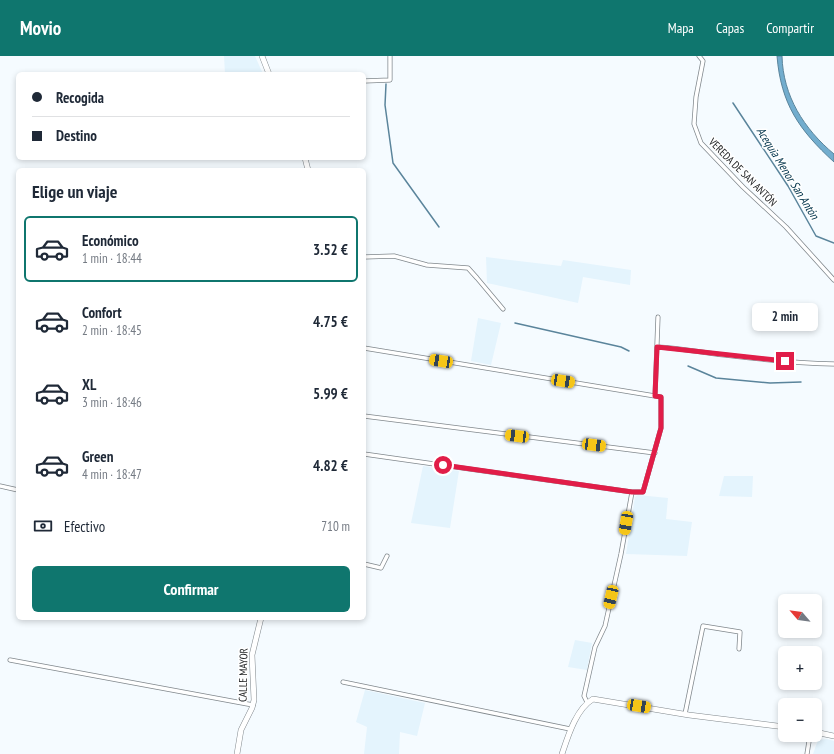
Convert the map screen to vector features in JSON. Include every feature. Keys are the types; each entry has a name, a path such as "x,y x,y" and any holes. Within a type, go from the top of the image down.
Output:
{"main road":[{"path":"262,56 268,72"},
{"name":"CALLE MAYOR","path":"237,754 241,730 253,705 255,694 252,655 261,620"},
{"path":"562,754 570,729 587,702 593,699 685,714 778,726"},
{"path":"822,733 834,736"}],"street":[{"path":"366,81 390,80 390,56"},
{"name":"VEREDA DE SAN ANTÓN","path":"699,56 703,62 696,97 694,124 701,143 743,187 786,227 834,280"},
{"path":"366,257 394,256 427,265 468,268 503,309"},
{"path":"655,396 658,317"},
{"path":"657,347 671,347 732,356 800,363 834,364"},
{"path":"366,348 661,397 661,428 643,492 632,492 366,454"},
{"path":"366,416 655,453"},
{"path":"0,486 16,490"},
{"path":"587,702 584,696 595,647 604,626 621,554 632,492"},
{"path":"366,564 382,568 387,556"},
{"path":"685,714 703,626 740,632 739,649"},
{"path":"10,660 253,705"},
{"path":"343,682 570,729"},
{"path":"807,754 809,742"}],"shaded area":[{"path":"224,56 255,56 262,72 225,72"},
{"path":"486,257 561,266 563,260 631,270 630,285 583,277 578,303 487,283"},
{"path":"478,318 501,323 491,365 471,361"},
{"path":"423,466 459,471 450,528 411,523"},
{"path":"724,476 753,476 752,497 719,496"},
{"path":"638,495 668,498 666,519 692,522 687,556 626,554 635,497"},
{"path":"575,640 592,643 587,670 568,667"},
{"path":"365,690 425,703 417,736 400,732 399,754 364,754 367,727 356,722"},
{"path":"822,740 834,741 834,754 813,754 817,742 822,742"}],"water":[{"path":"777,56 782,56 786,85 797,111 813,134 834,154 834,162 811,139 794,115 783,88"}],"waterway":[{"path":"386,84 385,105 393,163 439,227"},
{"name":"Acequia Menor San Antón","path":"733,103 788,186 816,236 834,243"},
{"path":"515,323 621,347 629,351"},
{"path":"688,366 716,378 770,383 801,382"}],"route":[{"path":"443,465 632,492 643,492 661,428 661,397 655,396 657,347 671,347 732,356 785,361"}]}
